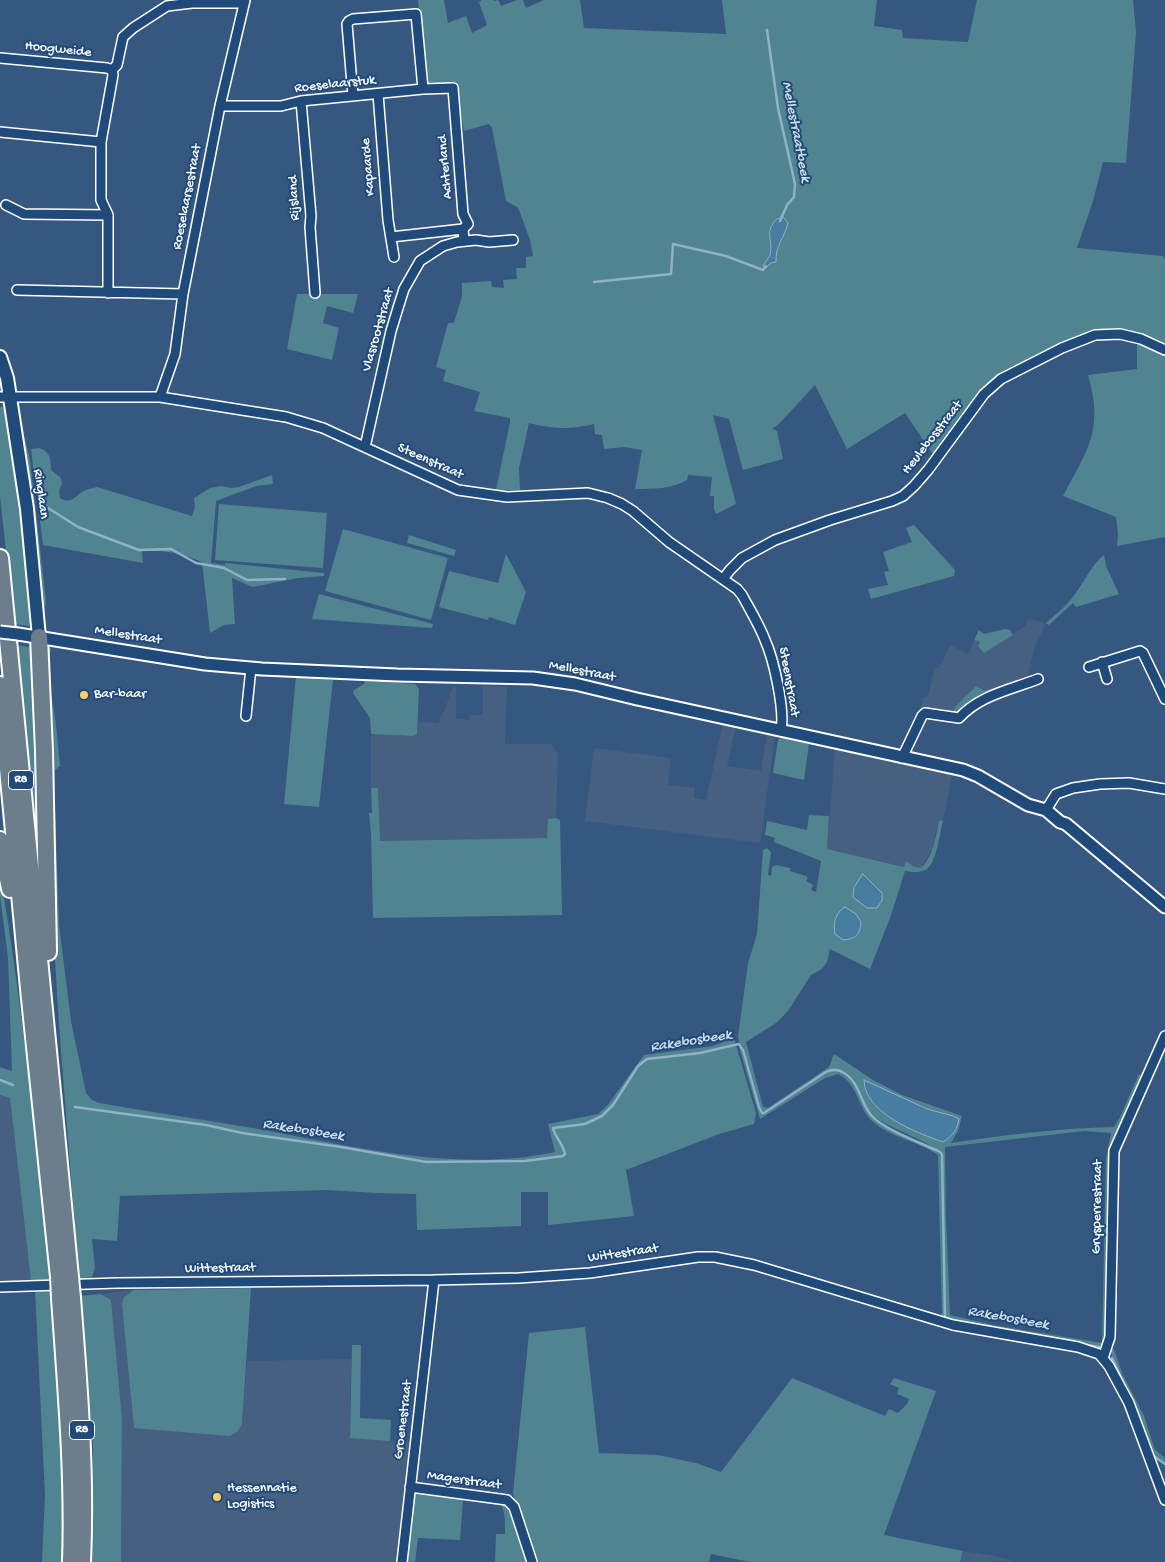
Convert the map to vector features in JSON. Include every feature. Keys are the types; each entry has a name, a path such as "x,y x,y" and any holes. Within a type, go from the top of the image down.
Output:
{"highway":[{"name":"R8","path":"0,558 36,1000"},
{"name":"R8","path":"36,1000 48,964 44,751 39,637"},
{"name":"R8","path":"0,685 82,1433 84,1531 82,1562"},
{"name":"R8","path":"0,840 7,873 22,974 36,1000"},
{"name":"R8","path":"66,1298 72,1530 70,1562"}],"main road":[{"name":"Ringlaan","path":"0,357 7,378 5,397 27,510 39,637"}],"street":[{"name":"Roeselaarsestraat","path":"112,70 117,65 123,37 133,28 167,6 245,2 220,106 182,294 176,354 160,396"},
{"path":"353,96 347,24 353,19 416,14 422,89"},
{"name":"Hoogweide","path":"0,58 112,70"},
{"path":"108,293 108,215 101,200 100,142 113,75 112,70"},
{"name":"Roeselaarstuk","path":"220,106 280,106 301,101 422,89 453,88"},
{"name":"Achterland","path":"453,88 464,214 468,224 463,229 464,240"},
{"name":"Kapaarde","path":"378,94 394,257"},
{"name":"Rijsland","path":"301,101 311,216 310,227 315,293"},
{"path":"0,132 100,142"},
{"path":"6,205 24,214 108,215"},
{"path":"391,237 463,229"},
{"name":"Vlasrootstraat","path":"365,447 391,331 404,289 420,261 443,246 464,240 489,242 513,240"},
{"path":"17,290 182,294"},
{"name":"Heulebosstraat","path":"723,579 742,558 775,540 830,520 892,502 903,496 928,470 984,394 1001,379 1062,348 1095,335 1120,334 1141,339 1165,350"},
{"name":"Steenstraat","path":"5,397 160,396 286,417 323,428 458,490 507,497 588,493 622,504 669,542 723,579 742,595 766,641 781,710 782,723 780,731"},
{"name":"Mellestraat","path":"0,632 205,664 397,675 533,678 575,684 780,731 963,770 1012,795 1047,807"},
{"path":"1089,667 1140,651 1143,652 1165,699"},
{"path":"1102,662 1108,679"},
{"path":"246,716 251,668"},
{"path":"902,758 925,713 959,718 969,707 980,700 1038,679"},
{"path":"1165,789 1129,783 1100,784 1073,788 1056,794 1047,807 1063,818 1066,824 1165,907"},
{"name":"Grysperrestraat","path":"1103,1358 1110,1337 1114,1151 1165,1036"},
{"name":"Wittestraat","path":"0,1287 117,1283 519,1278 590,1273 715,1256 754,1264 952,1325 1078,1348 1090,1351 1103,1358"},
{"name":"Groenestraat","path":"402,1562 434,1280"},
{"path":"1103,1358 1129,1403 1165,1500"},
{"path":"1153,1467 1165,1469"},
{"name":"Magerstraat","path":"410,1487 507,1500 514,1506 532,1562"}],"shaded area":[{"path":"784,218 788,223 777,251 776,262 771,263 766,268 763,266 770,255 771,228 777,219"},
{"path":"1028,619 1046,623 1034,648 1028,677 984,691 976,686 955,707 952,713 921,708 923,698 928,696 935,668 939,668 950,645 969,654 974,640 980,642 984,653 1025,626"},
{"path":"453,686 456,686 456,718 469,720 470,715 483,715 483,686 507,687 505,744 551,744 558,754 556,818 548,819 548,838 380,841 378,788 371,788 371,734 413,736 417,734 418,722 439,723"},
{"path":"723,724 736,726 727,766 761,771 767,734 775,736 760,843 585,821 594,748 671,758 668,785 695,788 694,798 706,800"},
{"path":"835,749 952,775 943,821 939,820 932,849 921,868 914,867 906,862 905,867 827,849"},
{"path":"863,874 882,893 882,900 877,908 867,908 853,897 854,888"},
{"path":"845,907 856,914 861,922 860,930 856,936 843,940 835,934 834,926 837,915"},
{"path":"864,1080 927,1109 959,1119 955,1130 943,1142 894,1120 882,1112 873,1102 866,1092"},
{"path":"0,1095 10,1098 31,1281 0,1281"},
{"path":"134,1290 124,1297 242,1424 247,1361 351,1359 350,1437 411,1442 398,1562 121,1562 122,1419 106,1296 101,1294"},
{"path":"963,1551 990,1555 1015,1561 960,1562"}],"green space":[{"path":"418,0 444,0 448,23 466,16 472,33 487,25 479,2 482,0 498,0 501,6 517,0 523,0 526,8 544,0 580,0 584,28 726,34 722,0 877,0 874,26 902,30 903,38 968,42 977,0 1133,0 1136,32 1126,163 1103,162 1093,201 1077,248 1163,256 1165,259 1165,346 1130,331 1116,328 1101,330 1079,337 996,378 934,456 905,413 847,449 815,385 777,426 772,428 777,431 783,459 743,470 729,419 713,415 736,504 716,514 714,496 710,496 712,477 688,475 687,480 668,487 635,489 642,450 624,447 604,449 602,435 595,434 594,424 561,428 529,423 519,468 520,490 496,490 510,418 474,411 480,392 443,381 446,370 436,367 448,323 454,323 462,296 462,283 491,281 492,287 504,288 503,280 517,279 516,268 526,268 526,257 533,256 530,240 519,210 506,201 492,128 489,124 464,131 455,84 429,86 425,82"},
{"path":"297,294 358,294 353,313 327,306 323,323 339,328 332,360 287,349"},
{"path":"1137,342 1165,353 1165,537 1117,546 1116,517 1063,496 1086,452 1094,425 1093,394 1088,375 1137,369"},
{"path":"0,407 8,408 20,483 32,624 30,626 14,624 0,496"},
{"path":"17,409 30,460 46,601 43,622"},
{"path":"39,448 48,453 51,470 61,478 62,484 59,491 60,498 64,500 73,499 85,490 97,487 192,516 195,507 194,498 210,488 221,486 239,487 272,475 273,484 256,486 216,501 211,563 324,573 324,576 298,578 253,587 232,578 235,624 224,625 210,633 202,562 173,553 142,551 143,563 43,545 31,449"},
{"path":"219,504 327,513 323,568 215,560"},
{"path":"914,525 955,570 954,576 871,599 868,589 888,585 884,572 889,571 883,552 912,542 906,528"},
{"path":"343,529 448,558 431,620 325,591"},
{"path":"409,535 456,550 454,556 407,543"},
{"path":"506,554 526,592 515,625 489,617 488,620 439,607 449,571 498,583"},
{"path":"1104,555 1106,566 1119,594 1076,607 1073,603 1049,625 1046,623 1070,600 1093,567"},
{"path":"319,594 433,624 432,628 312,619"},
{"path":"1005,629 1010,630 1013,635 984,653 978,646 980,642 974,640 979,630 984,634"},
{"path":"16,645 34,648 42,921"},
{"path":"49,646 51,650 48,657 47,672 55,718 60,766 55,770 54,778 59,925 71,1021 86,1093 92,1100 99,1103 414,1156 485,1160 520,1158 555,1152 548,1124 598,1114 607,1106 644,1055 713,1046 734,1038 756,1113 754,1124 719,1134 626,1170 634,1216 548,1225 548,1192 521,1192 521,1226 417,1230 416,1194 327,1190 120,1196 117,1241 92,1239 95,1268 92,1277 79,1279 52,910 44,651"},
{"path":"296,676 333,680 319,807 284,804"},
{"path":"1032,677 957,716 952,713 955,707 976,686 984,691"},
{"path":"365,681 415,684 419,689 417,734 413,736 371,734 370,718 353,693"},
{"path":"780,738 809,744 804,780 773,773 778,740"},
{"path":"371,788 378,788 380,841 547,838 548,819 556,818 560,820 562,915 373,918 369,813 372,813"},
{"path":"809,815 829,816 827,849 904,867 906,861 914,867 921,868 931,852 939,820 943,821 935,856 929,867 920,872 905,871 890,918 870,969 830,949 827,962 822,969 811,975 788,1011 776,1023 746,1042 763,1107 768,1108 829,1067 834,1054 873,1080 902,1095 962,1116 958,1131 951,1143 1032,1132 1114,1127 1139,1074 1143,1076 1113,1146 1107,1338 1104,1346 1100,1347 991,1328 950,1319 946,1316 944,1260 945,1320 839,1286 942,1314 938,1155 879,1127 863,1109 850,1083 838,1074 825,1078 760,1119 739,1047 741,1047 761,1114 766,1113 831,1070 841,1073 848,1078 858,1091 865,1106 876,1120 939,1153 941,1158 943,1228 942,1156 939,1151 932,1146 875,1117 869,1111 854,1081 840,1071 830,1069 767,1111 761,1111 743,1047 738,1037 748,963 757,934 763,850 767,848 771,852 768,875 771,876 772,867 776,865 790,868 790,871 806,876 808,878 806,881 813,885 811,890 816,892 821,861 774,842 775,838 765,835 767,821 807,830","holes":["864,1081 930,1110 943,1142 914,1129","1084,1131 1111,1133 1106,1159 1102,1343 993,1325 950,1315 945,1147"]},
{"path":"0,873 22,1026 51,1281 31,1281 10,1098 0,1095 0,1067 12,1071 8,958 0,895"},
{"path":"251,1288 242,1424 238,1431 230,1436 134,1428 122,1304 124,1297 134,1290"},
{"path":"52,1289 62,1460 62,1562 42,1562 45,1495 35,1290"},
{"path":"101,1294 111,1300 122,1419 121,1562 91,1562 93,1446 80,1296"},
{"path":"585,1327 599,1453 658,1455 696,1463 721,1472 792,1378 885,1416 889,1409 898,1413 907,1404 909,1399 897,1394 899,1388 890,1384 894,1378 936,1391 884,1535 963,1551 960,1562 750,1562 711,1554 709,1562 535,1562 513,1493 529,1333"},
{"path":"352,1345 361,1345 360,1418 391,1420 390,1441 350,1438"},
{"path":"1112,1348 1123,1375 1144,1416 1155,1450 1165,1458 1165,1463 1153,1455 1135,1404 1114,1364"},
{"path":"420,1492 460,1497 463,1500 460,1540 418,1538 415,1562 406,1562 414,1497"},
{"path":"499,1502 509,1506 529,1562 495,1562 496,1534 505,1534 504,1513"}],"waterway":[{"name":"Mellestraatbeek","path":"767,30 778,108 795,184 794,197 787,205 780,221"},
{"name":"Mellestraatbeek","path":"594,282 671,274 673,244 726,256 763,270 766,266"},
{"name":"Mellestraatbeek","path":"48,508 78,527 139,550 171,549 196,563 224,568 247,580 285,579"},
{"name":"Rakebosbeek","path":"75,1107 206,1125 242,1133 341,1147 426,1162 525,1161 563,1156 565,1154 564,1150 553,1128 585,1124 602,1116 613,1105 638,1066 647,1059 700,1053 739,1044 743,1050 762,1113 826,1072 837,1070 849,1077 857,1087 867,1110 877,1121 940,1152 942,1155 945,1317 950,1320"},
{"name":"Rakebosbeek","path":"0,1080 13,1085"},
{"name":"Rakebosbeek","path":"1086,1345 1099,1347"},
{"name":"Rakebosbeek","path":"1112,1358 1122,1380"},
{"name":"Rakebosbeek","path":"1152,1455 1165,1464"}],"place":[{"name":"Bar-baar","path":"84,695"},
{"name":"Hessennatie Logistics","path":"217,1497"}]}
